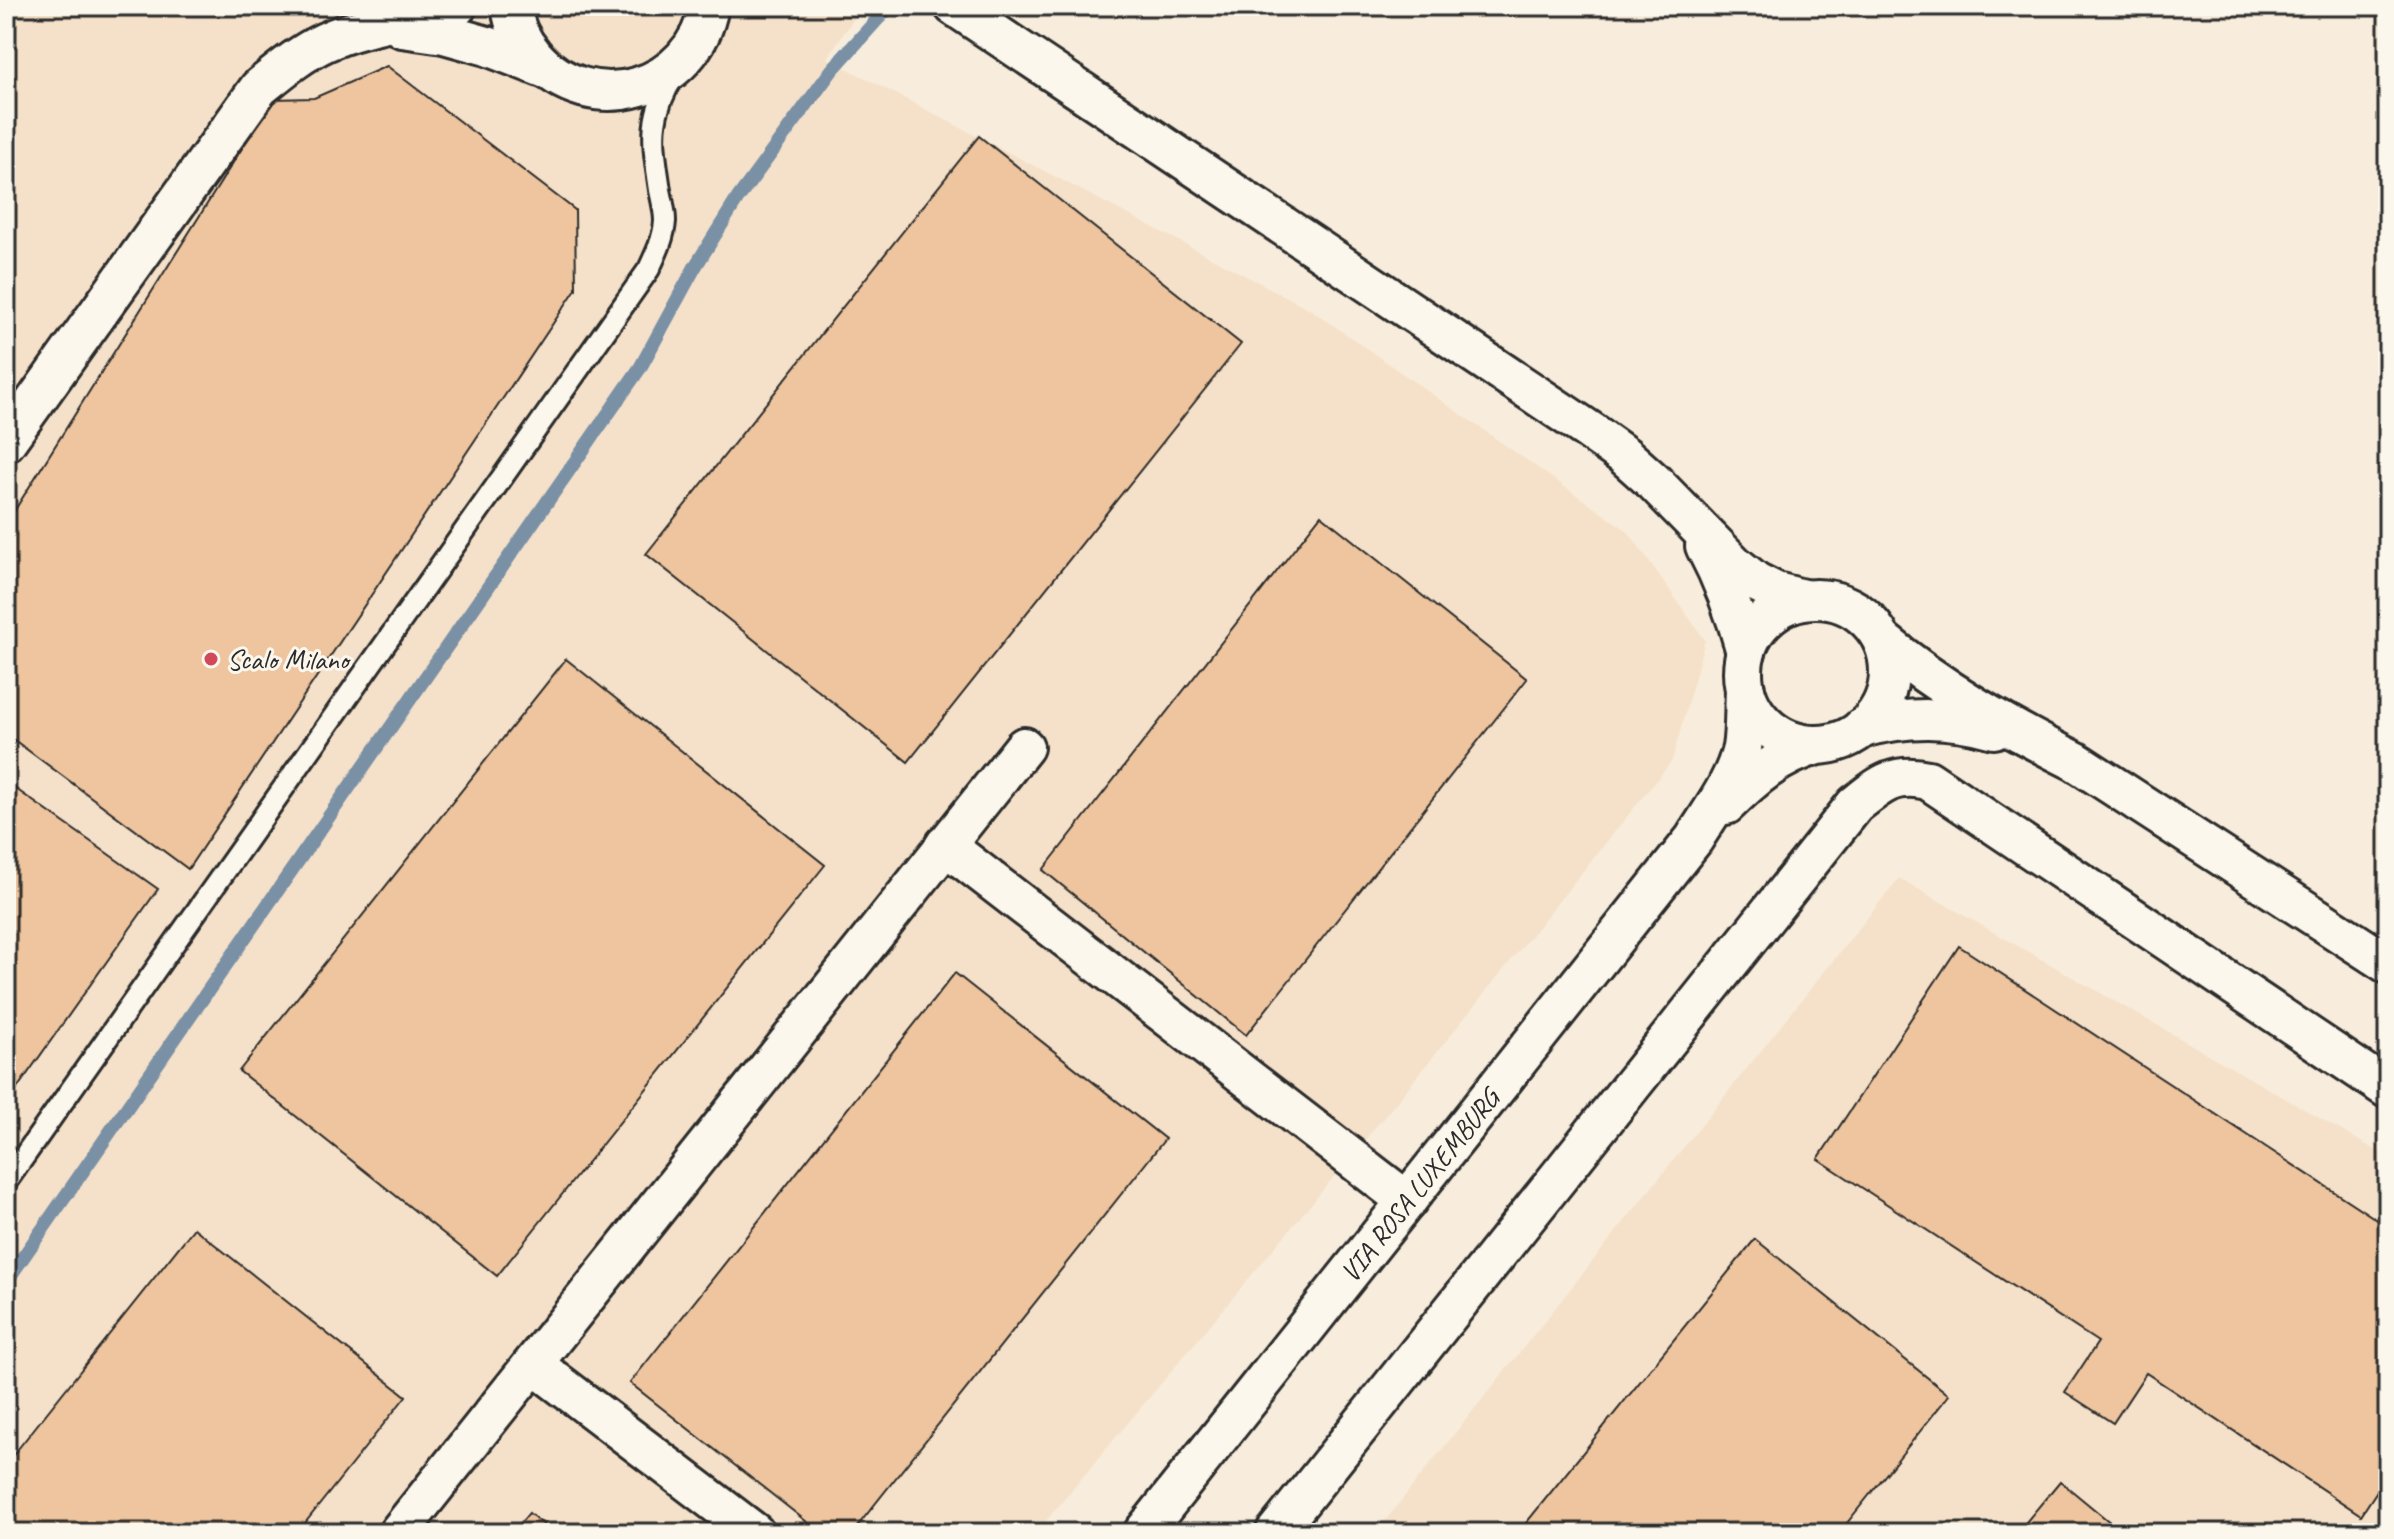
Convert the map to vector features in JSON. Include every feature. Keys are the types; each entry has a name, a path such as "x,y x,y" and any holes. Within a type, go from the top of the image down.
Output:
{"street":[{"path":"6,442 259,88 289,63 326,42 457,6"},
{"path":"511,6 525,45 546,69"},
{"path":"954,6 1625,456 1756,582 1776,592 1803,599 1827,599 1850,606 1869,621 1882,640 1889,663 1888,687 1879,710 1862,728"},
{"path":"363,30 401,28 444,34 487,46 546,69 574,85 605,92 637,88 666,75 707,22"},
{"path":"1682,510 1701,537 1721,575 1746,652"},
{"path":"1694,839 1725,792 1742,747 1745,690 1742,666 1748,642 1762,622 1781,607 1803,599"},
{"path":"1882,640 1957,697 2075,761 2388,964"},
{"path":"1745,690 1754,712 1771,730 1793,741 1817,745"},
{"path":"1694,839 1762,771 1797,751 1841,740 1862,728 1892,720 1937,719 1975,724 2031,739"},
{"path":"398,1533 1024,747"},
{"path":"1275,1533 1855,805 1891,779 1910,775 1928,780 2388,1089"},
{"name":"VIA ROSA LUXEMBURG","path":"1151,1530 1694,839"},
{"path":"945,845 1407,1201"},
{"path":"2315,916 2388,978"},
{"path":"533,1364 755,1533"}],"lane":[{"path":"6,1182 649,269 660,244 665,220 654,133 656,111 664,91 707,22"}],"shaded area":[{"path":"6,6 863,6 827,58 1310,309 1628,531 1705,640 1672,761 1400,1098 1036,1533 6,1533"},
{"path":"1899,878 2388,1157 2388,1533 1375,1533"}],"building":[{"path":"387,66 575,210 576,289 188,869 6,734 6,524 273,99 314,98"},
{"path":"979,136 1241,344 908,762 646,554"},
{"path":"1321,515 1527,679 1246,1035 1043,870"},
{"path":"566,659 825,865 497,1276 239,1071"},
{"path":"6,782 158,889 6,1104"},
{"path":"1959,946 2388,1227 2388,1474 2361,1515 2146,1373 2113,1423 2065,1392 2098,1342 1818,1159"},
{"path":"955,973 1165,1139 852,1533 821,1533 630,1383"},
{"path":"194,1228 406,1396 297,1533 6,1533 6,1464"},
{"path":"1755,1239 1949,1395 1839,1533 1518,1533"},
{"path":"2060,1481 2123,1533 2017,1533"},
{"path":"529,1513 554,1533 512,1533"}],"waterway":[{"path":"6,1282 640,368 695,267 738,198 832,70 884,12"}],"place":[{"name":"Scalo Milano","path":"211,659"}]}
